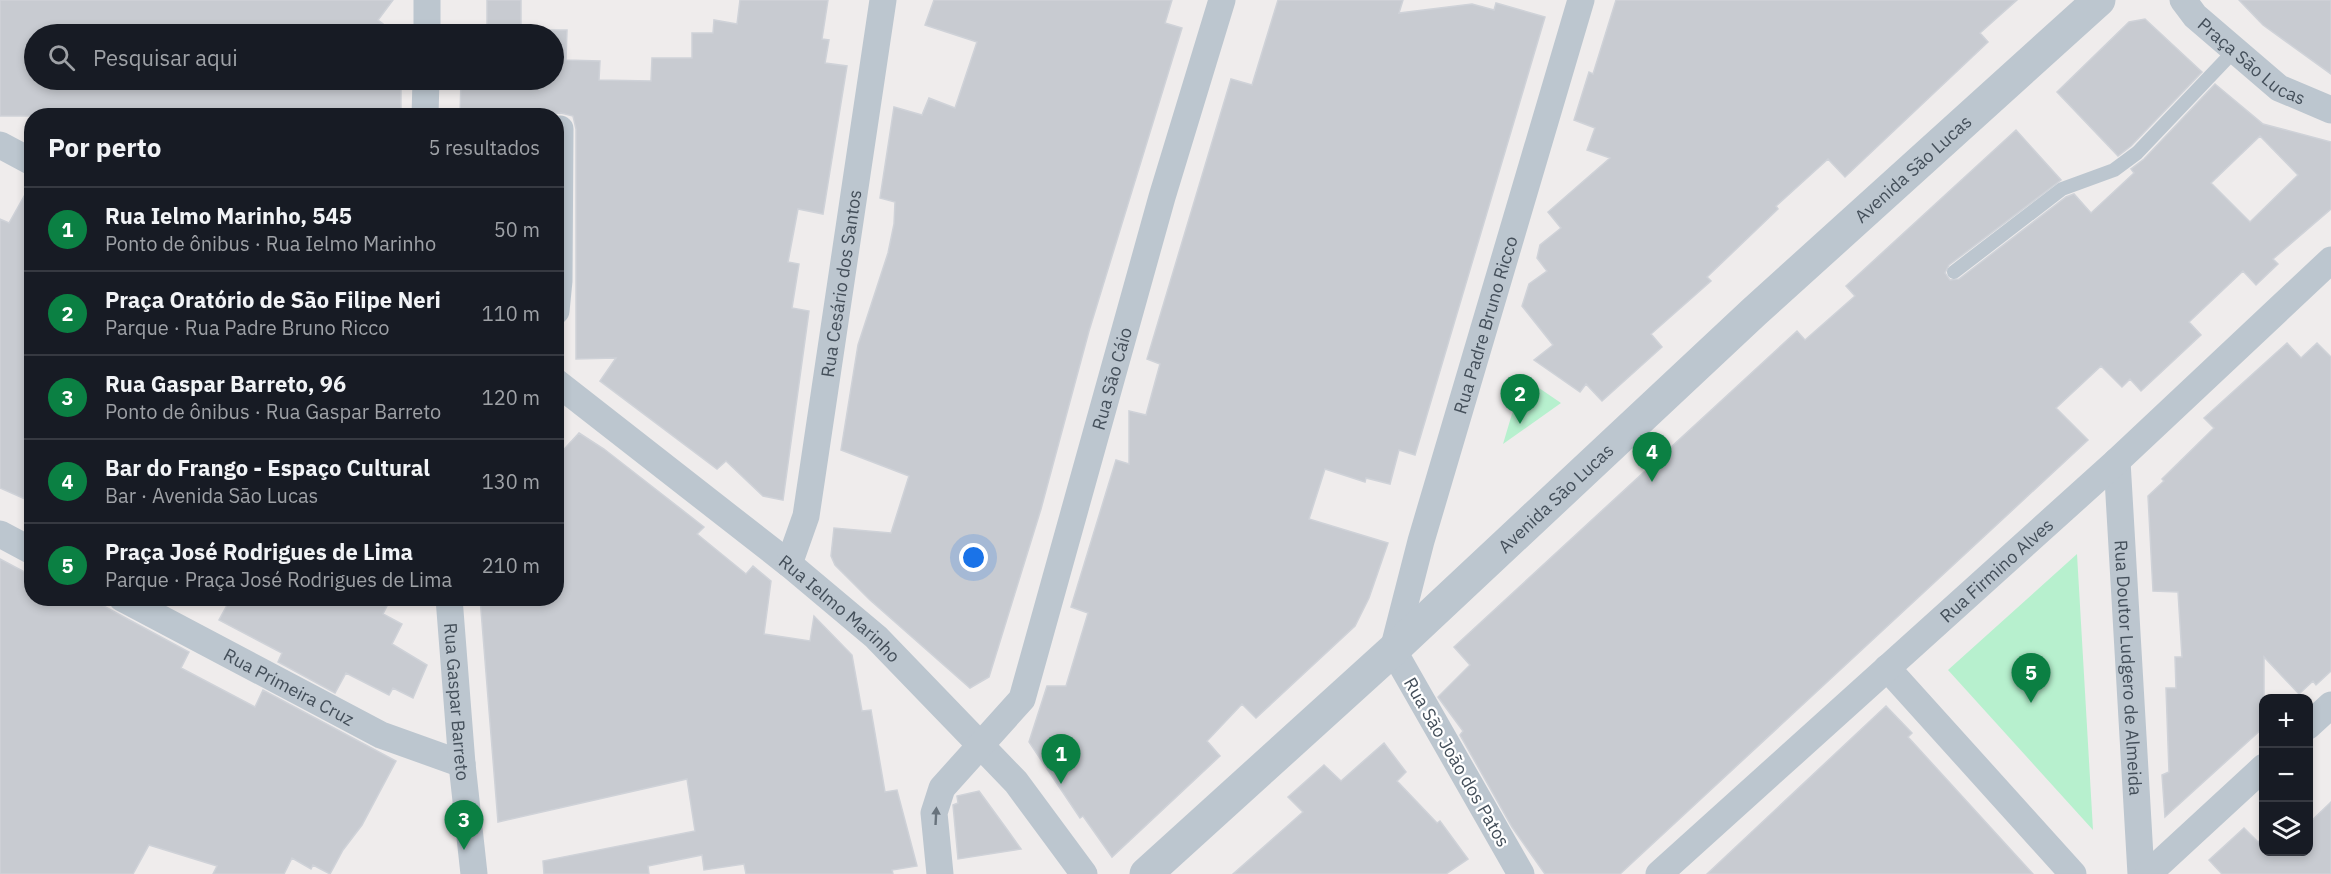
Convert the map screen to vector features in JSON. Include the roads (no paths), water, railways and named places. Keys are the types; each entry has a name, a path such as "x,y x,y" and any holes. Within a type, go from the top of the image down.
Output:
{"street":[{"name":"Rua Cesário dos Santos","path":"789,564 806,516 883,0"},
{"name":"Rua São Cáio","path":"940,874 934,813 942,788 983,746 1022,699 1162,197 1222,0"},
{"name":"Rua Padre Bruno Ricco","path":"1393,650 1421,541 1581,0"},
{"name":"Avenida São Lucas","path":"1146,874 1393,650 1754,312 2099,0"},
{"name":"Praça São Lucas","path":"2183,0 2195,16 2279,88 2331,110"},
{"path":"423,3 426,24"},
{"path":"425,108 426,90"},
{"path":"0,145 24,158"},
{"name":"Rua Firmino Alves","path":"1659,874 2116,461 2331,260"},
{"name":"Rua Ielmo Marinho","path":"564,388 789,564 876,638 1016,782 1084,874"},
{"name":"Rua Doutor Ludgero de Almeida","path":"2116,461 2141,874"},
{"path":"0,534 24,547"},
{"name":"Rua Primeira Cruz","path":"137,606 381,735 462,764"},
{"name":"Rua Gaspar Barreto","path":"450,606 462,764 474,874"},
{"name":"Rua São João dos Patos","path":"1393,650 1521,874"},
{"path":"1887,668 2073,874"},
{"path":"2313,721 2331,705"},
{"path":"2148,874 2259,772"}],"lane":[{"path":"1954,272 2062,189 2115,170 2137,153 2235,50"}],"place":[{"name":"Praça Oratório de São Filipe Neri","path":"1520,424"},
{"name":"Bar do Frango - Espaço Cultural","path":"1652,482"},
{"name":"Praça José Rodrigues de Lima","path":"2031,703"},
{"name":"Rua Ielmo Marinho, 545","path":"1061,784"},
{"name":"Rua Gaspar Barreto, 96","path":"464,850"}]}
